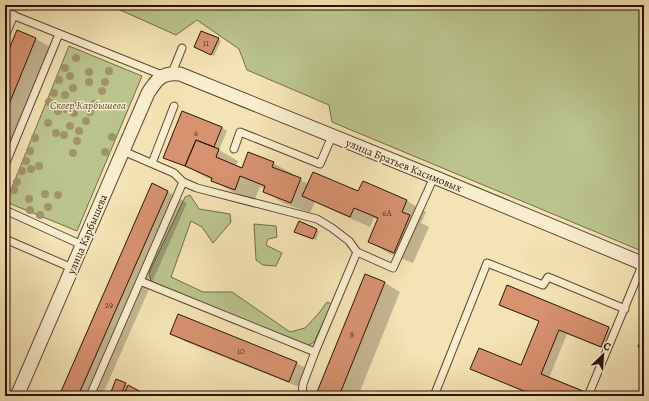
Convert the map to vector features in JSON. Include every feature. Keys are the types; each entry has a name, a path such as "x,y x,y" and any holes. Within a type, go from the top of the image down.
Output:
{"street":[{"name":"улица Братьев Касимовых","path":"167,74 180,74 644,264"},
{"name":"улица Карбышева","path":"17,396 148,93 153,85 167,74"}],"lane":[{"path":"5,12 167,74 182,48"},
{"path":"5,36 14,15"},
{"path":"5,165 60,34"},
{"path":"152,163 174,106"},
{"path":"234,149 240,132 320,164 332,136"},
{"path":"123,151 174,173 183,182 197,188 317,219 349,241 358,252 393,268 434,177"},
{"path":"90,396 183,182"},
{"path":"5,210 82,244"},
{"path":"5,239 72,268"},
{"path":"302,396 303,384 315,352 358,252"},
{"path":"434,396 487,263 543,284 548,277 624,309"},
{"path":"588,396 644,264"},
{"path":"140,281 315,352"}],"green space":[{"path":"109,5 644,5 644,252 332,122 329,105 247,70 239,49 197,20 176,35"},
{"name":"Сквер Карбышева","path":"69,46 142,76 77,231 6,202"},
{"path":"190,195 199,209 230,214 231,222 213,243 202,227 191,221 171,277 203,292 232,292 290,332 305,328 327,302 332,304 314,342 306,347 151,281 149,273 185,197"},
{"path":"254,224 276,226 277,237 268,239 266,245 282,253 276,266 263,265 256,260"}],"building":[{"path":"17,30 36,38 5,114 5,59"},
{"path":"201,31 219,38 211,55 194,47"},
{"path":"182,111 222,127 214,147 196,140 185,166 163,158"},
{"path":"196,140 219,149 216,157 242,168 248,152 274,162 272,167 301,178 291,203 263,192 265,186 240,176 235,190 211,181 212,178 185,166"},
{"path":"313,172 358,191 363,181 407,200 402,212 410,215 394,253 368,242 378,218 354,208 350,217 302,196"},
{"path":"152,183 168,191 78,396 59,396"},
{"path":"299,221 317,229 313,239 294,232"},
{"path":"365,274 385,282 339,396 327,396 317,392"},
{"path":"507,285 609,327 601,347 559,330 541,374 583,391 581,396 536,396 470,369 479,348 521,365 539,321 499,305"},
{"path":"178,314 297,362 289,382 170,334"},
{"path":"643,335 644,336 644,349 638,347"},
{"path":"116,379 126,383 120,396 111,392"},
{"path":"128,385 143,393 142,396 123,396"}]}
